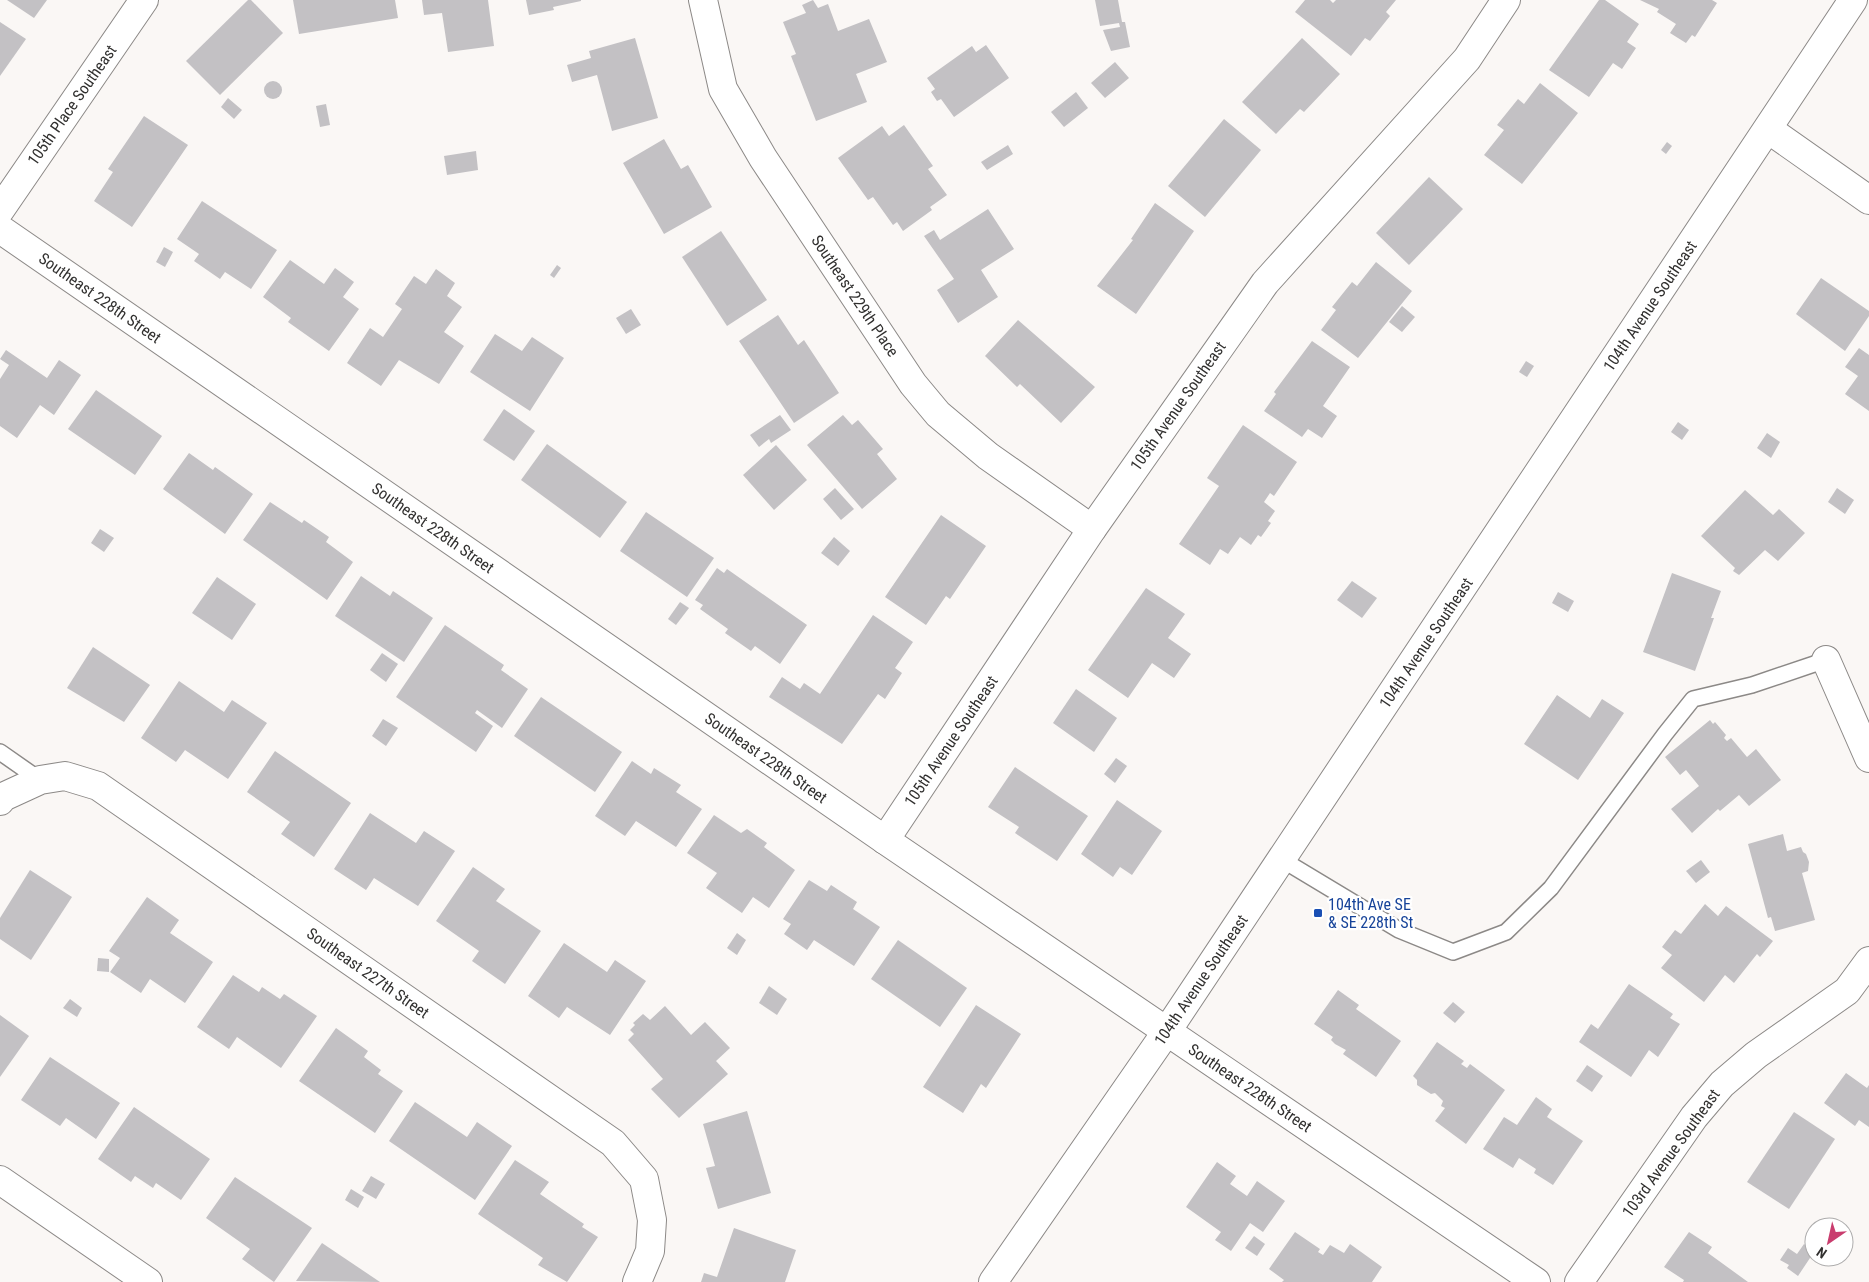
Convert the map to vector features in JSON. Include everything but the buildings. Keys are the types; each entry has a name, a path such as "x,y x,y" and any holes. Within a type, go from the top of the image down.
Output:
{"street":[{"name":"105th Place Southeast","path":"0,210 144,0"},
{"name":"Southeast 229th Place","path":"703,0 723,89 763,158 914,384 938,414 988,456 1092,529"},
{"name":"105th Avenue Southeast","path":"885,840 1092,529 1265,283 1467,59 1506,0"},
{"name":"104th Avenue Southeast","path":"993,1282 1166,1031 1853,0"},
{"path":"1768,129 1869,200"},
{"name":"Southeast 228th Street","path":"0,229 885,840 1536,1282"},
{"path":"1826,660 1869,758"},
{"name":"Southeast 227th Street","path":"0,801 3,797 40,780 65,776 98,786 613,1143 644,1179 652,1220 650,1251 637,1282"},
{"name":"103rd Avenue Southeast","path":"1579,1282 1694,1117 1722,1084 1756,1055 1846,991 1869,961"},
{"path":"0,1180 148,1282"}],"lane":[{"path":"1281,859 1399,930 1453,952 1506,932 1551,888 1693,699 1752,684 1826,660"},
{"path":"0,752 40,780"}],"place":[{"name":"104th Ave SE & SE 228th St","path":"1318,913"}]}
